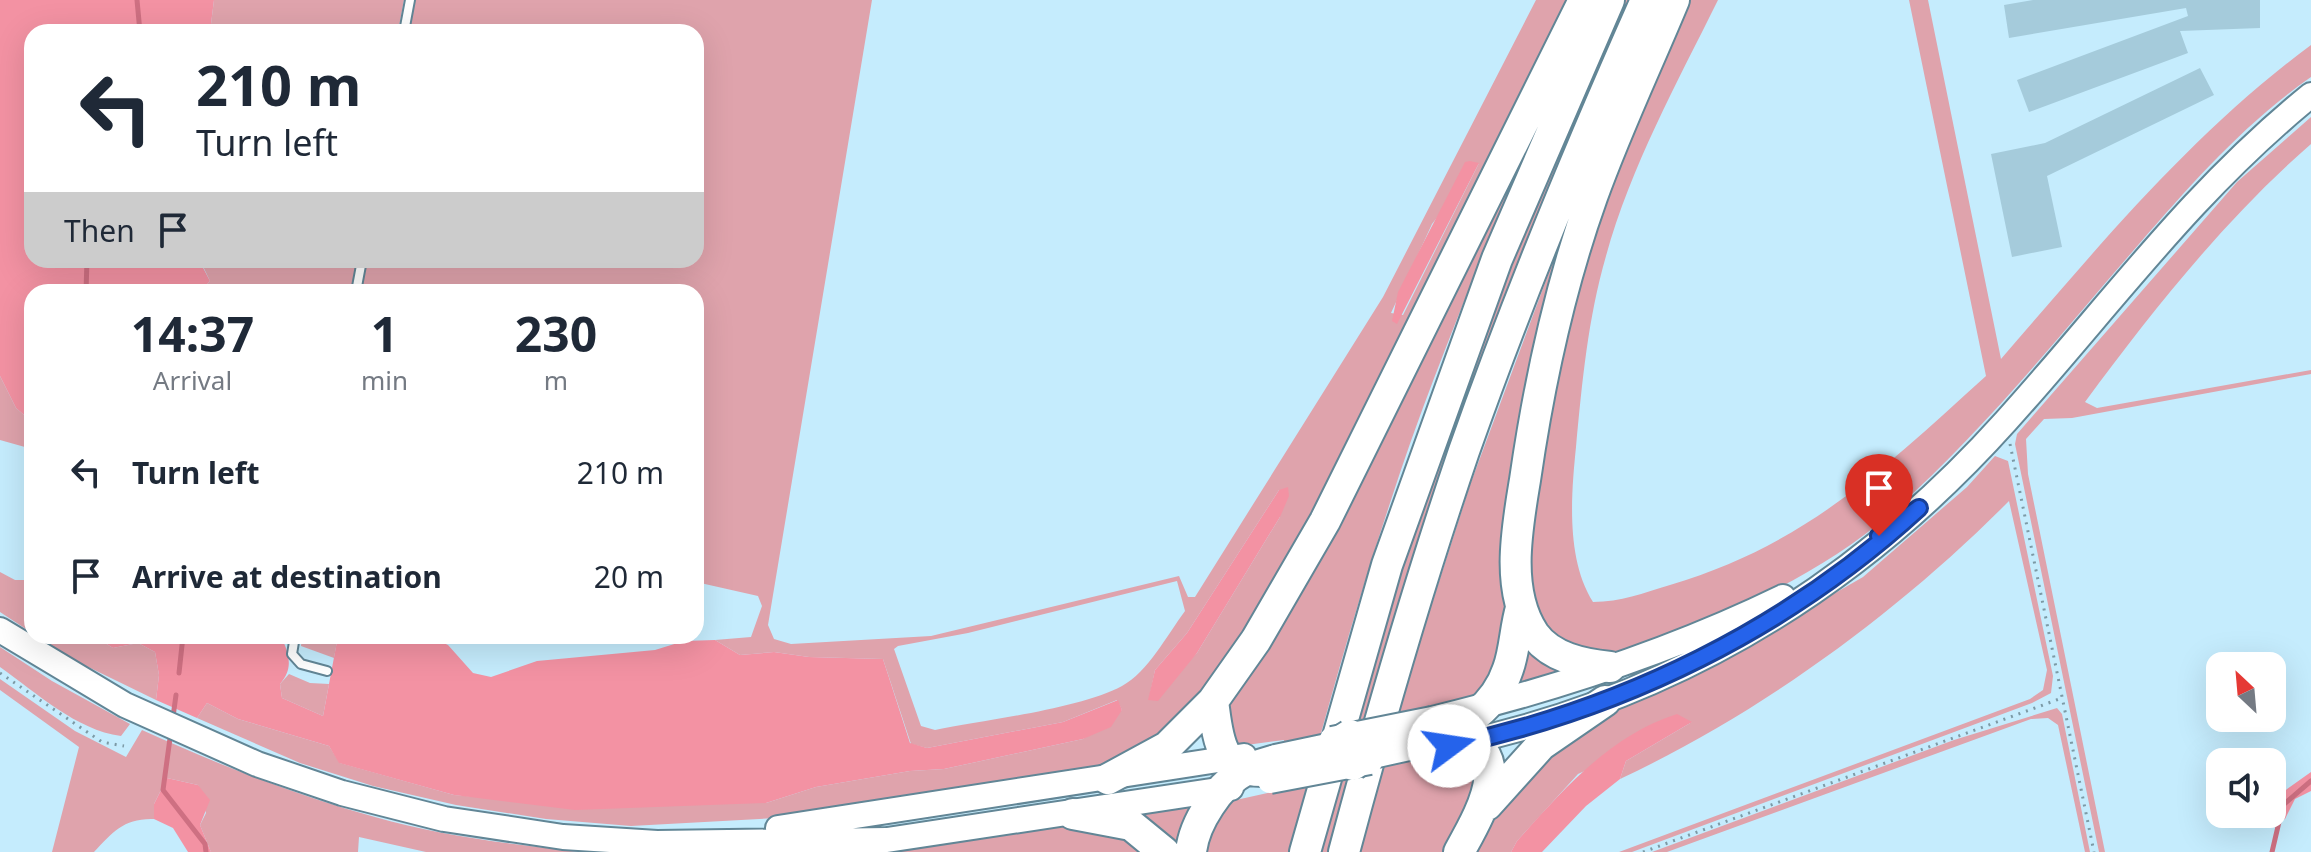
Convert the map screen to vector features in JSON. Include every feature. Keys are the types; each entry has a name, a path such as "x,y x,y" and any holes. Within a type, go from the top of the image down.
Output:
{"highway":[{"path":"1108,779 1167,747 1213,701 1256,640 1325,521 1584,0"},
{"path":"1305,852 1392,551 1497,259 1609,0"},
{"path":"1344,852 1421,580 1465,450 1524,287 1646,0"},
{"path":"1610,667 1579,663 1555,652 1535,636 1521,608 1516,574 1523,493 1550,339 1593,194 1674,0"},
{"path":"1191,852 1205,813 1256,769 1328,749 1368,754 1440,736 1486,706 1508,670 1521,608"},
{"path":"1213,701 1218,740 1256,769"},
{"path":"1481,812 1541,745 1605,701"},
{"path":"1440,736 1483,750 1492,780 1481,812 1459,852"},
{"path":"1073,814 1131,825 1164,852"}],"street":[{"path":"1440,736 1605,701 1699,659 1806,600 1865,558 2005,422 2172,225 2236,159 2311,95"},
{"path":"1486,706 1610,667 1712,630 1805,586 1919,508"},
{"path":"0,630 125,705 215,747 342,793 444,819 563,837 657,843 887,840 1073,814 1256,769"},
{"path":"657,843 872,816 1108,779 1256,769"}],"lane":[{"path":"406,24 410,0"},
{"path":"294,644 292,654 301,664 327,671"}],"path":[{"path":"2005,422 2094,852"},
{"path":"0,673 102,742 124,746"},
{"path":"1643,852 2062,698"}],"shaded area":[{"path":"0,0 214,0 211,24 24,24 24,268 203,268 210,281 207,284 24,284 24,415 16,408 0,376"},
{"path":"214,0 404,0 400,24 211,24"},
{"path":"413,0 872,0 768,625 774,639 791,644 931,636 1179,576 1188,597 1195,597 1383,297 1536,0 1572,0 1347,452 1234,655 1165,736 1103,767 794,817 631,826 546,819 456,805 373,786 300,763 197,718 207,703 238,719 329,746 340,763 454,795 501,799 766,803 816,787 910,771 944,769 1083,739 1122,710 1117,700 1063,722 927,748 911,744 883,659 809,657 774,652 740,655 715,640 751,637 762,606 758,596 704,584 704,284 362,284 366,268 704,268 704,24 408,24","holes":["1479,163 1403,315 1391,313 1432,224","1279,490 1280,517 1197,653 1149,699 1155,670 1187,633","1177,581 1185,611 1140,672 1122,686 1082,701 1005,718 935,730 921,726 894,649 898,646 968,633"]},
{"path":"1621,0 1634,0 1331,852 1319,852 1411,534 1505,274"},
{"path":"1684,0 1718,0 1656,125 1628,190 1600,279 1586,351 1574,466 1572,527 1578,567 1593,602 1632,596 1719,568 1803,525 1877,472 1986,376 1909,0 1928,0 2001,359 2147,193 2267,79 2311,45 2311,77 2264,114 2220,155 1989,417 1925,482 1865,534 1810,570 1721,615 1632,648 1595,652 1571,645 1547,631 1539,622 1532,604 1527,568 1530,530 1556,372 1574,296 1616,168"},
{"path":"2311,117 2311,144 2249,203 2191,267 2085,402 2097,408 2311,370 2311,374 2072,418 2044,419 2026,439 2028,474 2105,852 2099,852 2015,444 2017,434 2237,182"},
{"path":"1527,147 1405,458 1350,633 1289,852 1205,852 1219,810 1236,800 1281,790 1284,740 1239,746 1231,741 1225,707"},
{"path":"1465,162 1479,163 1397,324 1392,321 1398,292"},
{"path":"1561,240 1566,242 1506,620 1486,694 1447,707 1446,702 1423,707 1420,761 1464,750 1479,776 1447,852 1358,852 1409,675 1470,485"},
{"path":"204,268 356,268 352,284 207,284 210,281"},
{"path":"0,376 16,408 24,415 24,447 0,440"},
{"path":"1995,456 2008,461 2053,676 2051,693 2032,703 1632,852 1619,852 2030,699 2043,690 2047,670 2009,501 1922,582 1826,657 1776,691 1673,753 1620,779 1626,761 1692,722 1578,774 1517,841 1511,852 1472,852 1510,797 1559,746 1612,710 1688,678 1863,577 1967,487"},
{"path":"1288,487 1289,496 1280,517 1197,653 1158,701 1148,700 1155,670 1187,633 1279,490"},
{"path":"0,572 15,580 24,580 24,628 0,612"},
{"path":"1524,639 1567,671 1511,687"},
{"path":"704,640 715,640 740,655 774,652 809,657 883,659 910,743 927,748 1063,722 1118,700 1122,710 1111,727 1083,739 944,769 910,771 816,787 766,803 575,810 454,795 339,763 329,746 238,719 207,703 197,718 156,700 159,675 155,652 140,644 284,644 289,667 280,684 282,698 323,716 336,644 446,644 473,673 491,677 537,661 655,650 674,644 704,644"},
{"path":"49,644 107,644 113,648 140,644 155,652 159,675 156,700 76,661"},
{"path":"107,644 133,644 113,648"},
{"path":"301,644 337,644 334,658"},
{"path":"0,647 52,681 130,724 121,736 73,718 0,667"},
{"path":"289,674 310,683 329,684 323,716 282,698 280,684"},
{"path":"0,679 75,731 126,757 142,730 257,778 400,824 579,852 426,852 359,837 358,852 211,852 200,825 206,813 198,785 167,778 154,804 154,819 127,824 94,852 52,852 79,747 0,690"},
{"path":"2057,708 2062,714 2090,852 2085,852 2058,725 2048,718 2031,719 1667,852 1652,852 1954,740"},
{"path":"1677,714 1692,722 1626,761 1620,779 1586,806 1542,852 1511,852 1517,841 1570,784 1609,750 1653,723"},
{"path":"2311,772 2311,791 2295,799 2286,817 2286,790"},
{"path":"167,778 198,785 210,800 200,825 211,852 188,852 173,828 154,819 154,804"},
{"path":"1193,807 1180,852 1133,815"},
{"path":"1090,823 1124,836 1148,852 820,852"}],"building":[{"path":"2033,0 2260,0 2260,28 2180,31 2188,53 2029,112 2017,80 2188,16 2186,8 2009,38 2004,5"},
{"path":"2200,68 2214,95 2047,176 2062,247 2012,257 1991,154 2045,143"}],"waterway":[{"path":"137,0 139,24"},
{"path":"86,284 87,268"},
{"path":"179,673 182,644"},
{"path":"173,717 176,695"},
{"path":"171,731 163,790 205,844 206,852"},
{"path":"2272,852 2283,805 2311,781"}],"route":[{"path":"1449,746 1605,701 1699,659 1806,600 1865,558 1919,508 1879,536"}]}
